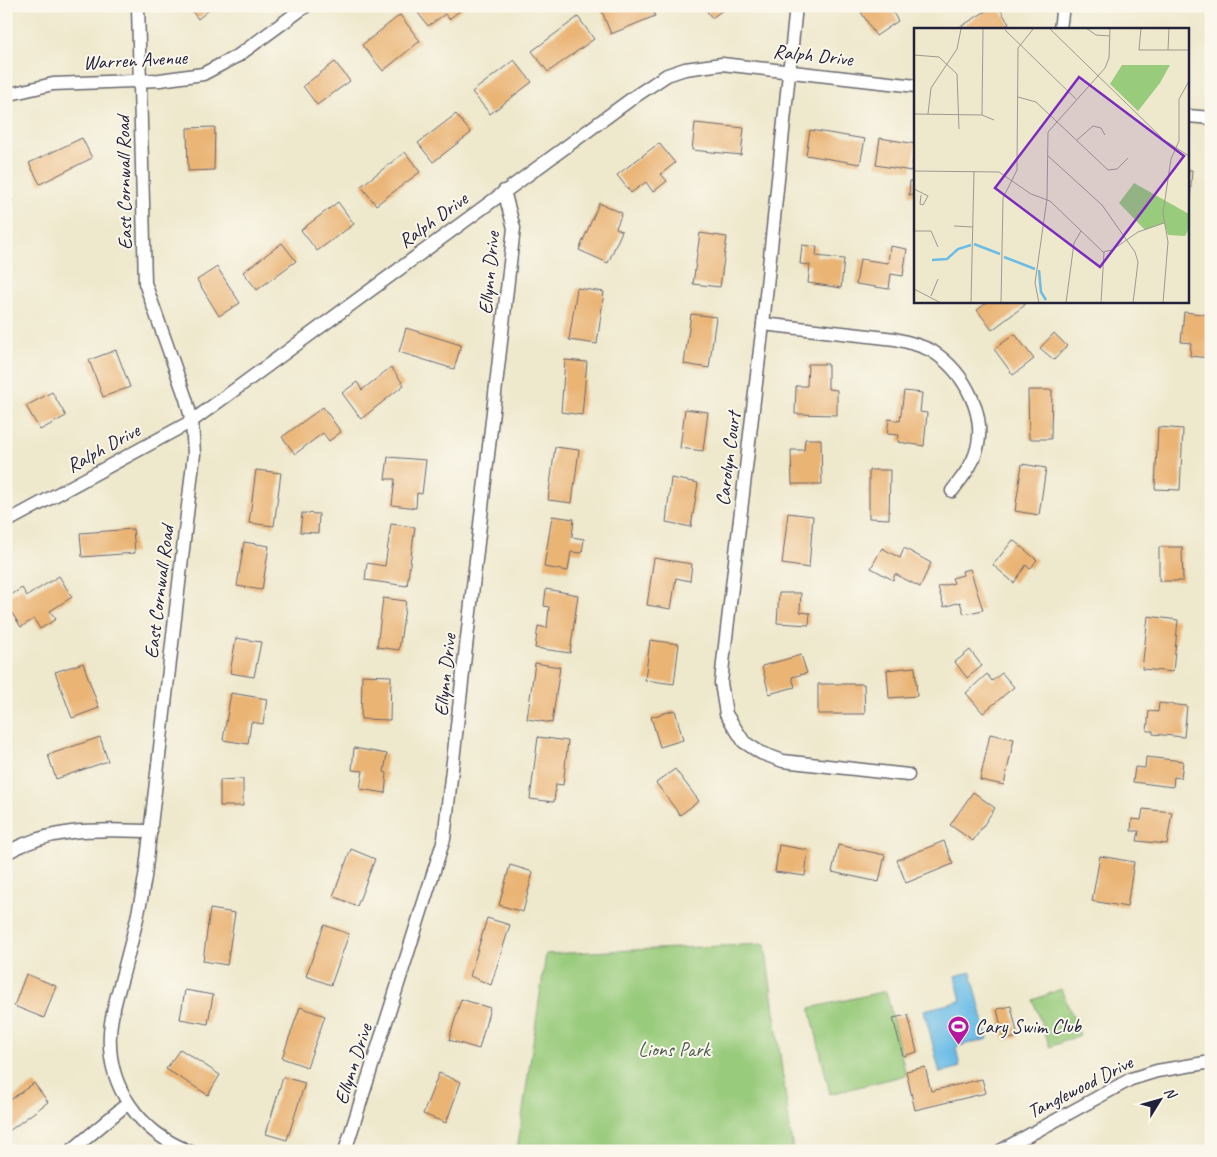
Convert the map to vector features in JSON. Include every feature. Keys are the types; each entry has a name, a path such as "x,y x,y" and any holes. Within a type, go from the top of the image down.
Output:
{"street":[{"name":"East Cornwall Road","path":"138,6 145,284 192,421 194,454 150,831 136,926 110,1032 113,1066 127,1104 150,1129 164,1139 189,1151"},
{"name":"Warren Avenue","path":"6,95 53,84 188,77 217,68 239,55 306,6"},
{"name":"Carolyn Court","path":"796,6 787,72 787,90 762,324 721,683 726,714 744,742 771,758 908,775"},
{"path":"1060,28 1063,6"},
{"name":"Ralph Drive","path":"6,522 192,421 504,191 634,97 667,76 685,69 722,64 914,86"},
{"path":"1190,116 1211,118"},
{"name":"Ellynn Drive","path":"345,1151 444,839 514,228 504,191"},
{"path":"762,324 896,339 923,347 945,361 965,384 975,409 978,425 978,444 974,457 952,491"},
{"path":"6,853 29,841 74,830 150,831"},
{"name":"Tanglewood Drive","path":"1000,1151 1131,1079 1157,1071 1211,1062"},
{"path":"71,1151 127,1104"}],"green space":[{"name":"Lions Park","path":"765,944 793,1151 517,1151 546,954"},
{"path":"1061,989 1080,1035 1050,1047 1033,1000"},
{"path":"886,991 906,1075 830,1094 810,1008"}],"water":[{"path":"971,972 988,1039 958,1046 956,1048 960,1067 940,1073 924,1010 961,1001 955,976"}],"building":[{"path":"188,6 214,6 198,19"},
{"path":"418,6 466,6 449,19 445,14 428,26 415,9"},
{"path":"608,6 651,6 655,16 611,34 601,9"},
{"path":"703,6 728,6 712,18"},
{"path":"870,6 889,6 898,21 876,36 861,12"},
{"path":"994,6 998,6 1009,24 1002,28 959,28"},
{"path":"400,15 420,41 383,71 362,45"},
{"path":"578,17 594,39 548,72 532,51"},
{"path":"514,60 532,82 490,114 472,92"},
{"path":"335,62 350,81 317,105 303,86"},
{"path":"456,114 471,133 433,162 418,143"},
{"path":"695,123 744,128 741,155 692,150"},
{"path":"215,127 214,170 188,171 187,128"},
{"path":"810,130 865,139 860,164 806,155"},
{"path":"82,138 92,158 40,184 29,163"},
{"path":"880,138 914,144 911,171 876,165"},
{"path":"659,143 675,163 661,174 667,181 653,192 646,182 631,193 617,175"},
{"path":"405,152 420,172 376,205 361,186"},
{"path":"1190,170 1192,170 1190,199"},
{"path":"910,181 914,181 914,195 909,195"},
{"path":"6,192 13,201 6,206"},
{"path":"338,202 354,224 317,251 301,230"},
{"path":"599,203 622,213 616,228 622,231 608,263 579,250"},
{"path":"700,233 727,237 720,287 693,284"},
{"path":"282,243 296,261 257,290 243,272"},
{"path":"802,245 817,247 816,256 844,259 841,288 808,283 810,265 800,264"},
{"path":"890,246 907,249 903,276 891,274 889,289 856,284 860,259 888,263"},
{"path":"217,267 240,303 219,316 197,280"},
{"path":"577,288 604,292 597,344 569,340"},
{"path":"988,302 1023,302 1025,305 992,330 977,310"},
{"path":"1184,312 1211,315 1210,358 1190,356 1191,343 1181,342"},
{"path":"691,314 716,317 709,368 684,364"},
{"path":"406,328 461,345 454,369 399,352"},
{"path":"1054,333 1067,346 1054,360 1040,348"},
{"path":"1015,334 1034,359 1013,375 994,349"},
{"path":"116,350 130,387 103,397 89,360"},
{"path":"565,360 587,362 582,415 561,412"},
{"path":"808,364 828,364 828,389 837,390 837,415 795,414 796,386 807,386"},
{"path":"391,367 404,385 361,419 342,393 357,382 362,390"},
{"path":"1028,390 1052,390 1051,439 1029,439"},
{"path":"904,391 922,393 920,412 927,413 924,446 898,442 899,435 887,434 889,419 900,421"},
{"path":"52,392 66,416 40,430 26,406"},
{"path":"323,407 341,432 329,441 323,433 295,454 282,437"},
{"path":"685,409 708,412 703,451 680,448"},
{"path":"1158,427 1183,429 1180,490 1155,489"},
{"path":"805,439 821,439 822,484 792,484 791,450 804,450"},
{"path":"555,447 579,450 572,503 548,500"},
{"path":"388,457 426,460 422,494 417,493 416,508 392,505 395,479 385,479"},
{"path":"1022,464 1046,468 1039,515 1015,511"},
{"path":"256,470 281,473 274,526 249,523"},
{"path":"869,470 890,470 889,519 869,518"},
{"path":"671,478 698,483 691,527 666,522"},
{"path":"302,513 319,514 318,533 300,532"},
{"path":"788,513 813,516 809,568 782,564"},
{"path":"552,516 574,519 572,537 584,539 582,553 571,552 568,571 544,567"},
{"path":"391,524 415,527 407,586 365,580 367,563 385,566"},
{"path":"133,529 135,553 82,557 80,533"},
{"path":"1013,540 1037,560 1030,569 1026,565 1014,583 993,565"},
{"path":"244,542 269,546 262,590 237,586"},
{"path":"1159,547 1182,547 1183,581 1159,581"},
{"path":"882,548 900,558 904,548 931,563 920,587 895,574 893,580 871,568"},
{"path":"654,558 692,564 690,581 676,578 671,609 647,605"},
{"path":"970,569 983,610 964,614 960,602 944,607 938,587 954,583 952,578 963,575 962,571"},
{"path":"59,576 72,597 50,611 56,619 40,629 34,619 21,627 6,604 6,598 22,588 27,596"},
{"path":"546,589 578,595 570,653 535,648 538,626 547,628 549,607 544,606"},
{"path":"779,593 801,593 800,612 810,613 809,625 777,623"},
{"path":"383,598 406,601 399,650 377,647"},
{"path":"1148,616 1178,620 1173,672 1142,669"},
{"path":"236,638 261,642 254,677 230,673"},
{"path":"650,640 679,644 674,684 645,680"},
{"path":"970,650 982,666 967,678 955,662"},
{"path":"801,655 807,673 792,677 795,687 769,694 762,666"},
{"path":"83,663 99,708 72,718 55,672"},
{"path":"535,663 560,667 552,723 527,719"},
{"path":"915,667 917,696 889,698 887,670"},
{"path":"1002,673 1014,687 983,713 966,693 987,674 992,681"},
{"path":"362,675 391,676 390,720 361,719"},
{"path":"818,684 864,684 865,714 818,714"},
{"path":"231,693 267,699 263,724 251,722 248,744 223,740"},
{"path":"1159,703 1187,706 1184,737 1153,734 1153,731 1147,731 1149,711 1158,712"},
{"path":"675,710 683,740 660,747 651,717"},
{"path":"990,734 1014,739 1004,785 980,780"},
{"path":"100,737 108,761 56,779 48,755"},
{"path":"538,737 568,741 563,785 556,784 554,802 530,799"},
{"path":"354,748 387,754 384,772 387,773 385,793 360,789 363,771 352,770"},
{"path":"1146,757 1183,761 1181,778 1174,777 1173,787 1133,782 1135,767 1145,768"},
{"path":"675,769 699,801 680,815 656,783"},
{"path":"243,779 243,806 220,806 220,780"},
{"path":"973,792 995,808 973,841 950,825"},
{"path":"1143,809 1172,812 1167,844 1137,841 1139,831 1131,831 1132,819 1141,820"},
{"path":"944,841 953,864 906,883 897,860"},
{"path":"779,845 808,850 805,876 775,872"},
{"path":"838,845 885,855 879,882 832,872"},
{"path":"351,849 375,859 357,906 333,896"},
{"path":"1100,856 1134,862 1127,907 1092,901"},
{"path":"510,865 533,872 523,912 499,905"},
{"path":"210,909 235,913 227,965 203,961"},
{"path":"487,918 510,925 491,985 470,976"},
{"path":"324,925 349,934 331,985 306,976"},
{"path":"26,974 56,986 44,1018 14,1006"},
{"path":"185,990 213,995 208,1024 180,1019"},
{"path":"461,999 490,1008 479,1049 449,1040"},
{"path":"1011,1006 1018,1037 1004,1040 997,1009"},
{"path":"300,1007 325,1016 307,1067 282,1058"},
{"path":"908,1015 917,1052 903,1056 893,1018"},
{"path":"180,1049 220,1075 208,1095 166,1069"},
{"path":"925,1067 931,1091 982,1079 986,1093 915,1110 906,1071"},
{"path":"439,1073 461,1082 446,1123 423,1114"},
{"path":"283,1077 305,1083 287,1140 266,1134"},
{"path":"34,1083 48,1102 9,1131 6,1127 6,1103"}],"place":[{"name":"Cary Swim Club","path":"959,1045"}]}
